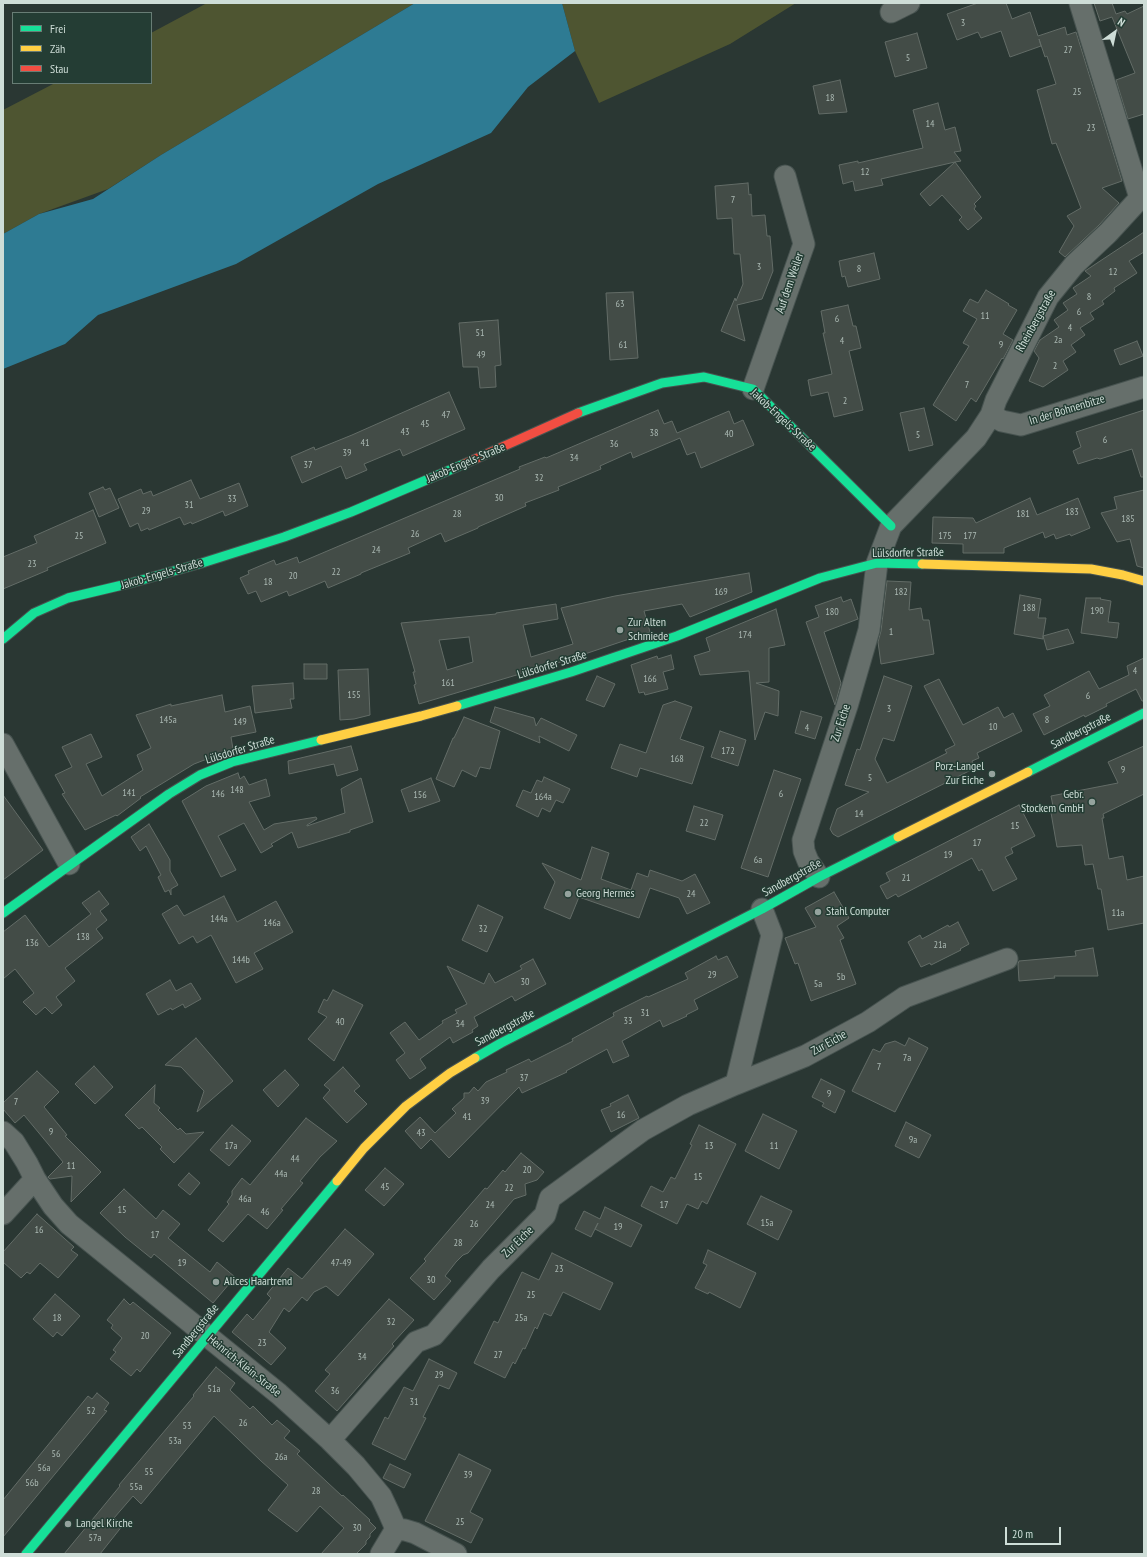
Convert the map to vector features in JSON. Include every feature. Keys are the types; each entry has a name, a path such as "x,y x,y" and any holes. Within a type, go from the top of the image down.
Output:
{"street":[{"path":"891,12 909,3"},
{"name":"Rheinbergstraße","path":"877,563 891,526 976,438 991,415 996,400 1048,297 1074,265 1108,233 1140,198 1080,3"},
{"name":"Auf dem Weiler","path":"753,389 804,244 785,176"},
{"name":"Jakob-Engels-Straße","path":"3,639 34,613 68,598 174,571 284,537 351,512 523,439 568,416 662,383 704,377 753,389 891,526"},
{"name":"In der Bohnenbitze","path":"991,415 1002,421 1021,425 1144,387"},
{"name":"Lülsdorfer Straße","path":"3,913 69,864 169,794 200,775 232,762 421,716 572,672 677,636 820,578 877,563 1091,569 1123,575 1144,581"},
{"name":"Zur Eiche","path":"819,877 808,861 804,851 803,840 847,706 869,630 877,563"},
{"name":"Sandbergstraße","path":"26,1554 364,1148 406,1106 450,1073 501,1043 762,909 819,877 1144,713"},
{"path":"3,744 69,864"},
{"path":"736,1084 772,935 762,909"},
{"name":"Zur Eiche","path":"330,1440 416,1342 434,1335 491,1269 545,1215 550,1198 643,1130 688,1105 805,1056 868,1022 905,997 1007,960"},
{"name":"Heinrich-Klein-Straße","path":"3,1132 14,1142 35,1179 53,1206 69,1224 279,1394 330,1440 356,1466 381,1496 396,1529"},
{"path":"3,1214 35,1179"},
{"path":"381,1554 396,1529 415,1533 456,1554"}],"green space":[{"path":"207,3 415,3 161,155 108,189 39,214 3,234 3,110 53,84 152,84 152,32"},
{"path":"562,3 796,3 730,44 599,103 575,51"}],"water":[{"path":"415,3 562,3 575,51 528,87 491,133 378,184 236,264 98,315 65,344 3,369 3,234 39,214 93,199 161,155"}],"building":[{"path":"978,3 1006,3 1012,19 1030,12 1038,36 1065,27 1067,35 1076,32 1122,181 1102,188 1119,203 1099,225 1065,257 1059,252 1074,226 1067,216 1081,208 1056,143 1052,144 1037,90 1056,84 1047,56 1045,57 1039,39 1041,46 1010,57 1001,31 981,38 978,32 957,40 947,14"},
{"path":"1094,3 1112,3 1116,14 1125,11 1127,14 1144,6 1144,114 1128,119 1116,80 1135,73 1112,17 1100,21"},
{"path":"917,33 927,68 895,77 885,42"},
{"path":"840,80 847,112 819,114 813,86"},
{"path":"938,103 945,130 955,127 961,151 954,152 961,161 881,179 883,185 855,191 853,181 843,184 839,165 858,161 858,163 923,148 913,110"},
{"path":"955,162 981,197 974,204 976,206 974,209 982,218 968,230 959,220 962,217 942,195 930,206 920,194"},
{"path":"748,183 749,195 751,194 752,216 765,215 767,236 770,236 773,271 762,299 737,305 745,341 721,331 735,298 736,301 743,284 740,254 734,254 732,218 717,219 715,186"},
{"path":"1144,232 1144,252 1129,261 1137,273 1114,288 1115,291 1102,301 1104,304 1090,313 1094,319 1080,328 1085,335 1071,345 1076,352 1063,361 1068,370 1043,387 1029,381 1039,358 1034,351 1040,340 1059,327 1054,320 1068,310 1063,303 1077,294 1073,288 1091,276 1085,271"},
{"path":"874,253 880,279 848,287 845,276 842,277 839,261"},
{"path":"986,290 1017,310 1003,334 1013,340 976,402 971,398 956,421 933,405 969,346 963,343 977,319 963,311 970,299 978,303"},
{"path":"633,292 638,358 610,360 606,293"},
{"path":"848,305 853,326 856,326 861,348 849,351 863,410 834,417 828,392 811,396 808,380 832,374 823,333 825,333 821,311"},
{"path":"498,320 501,365 495,366 496,387 480,388 478,367 463,367 459,323"},
{"path":"1137,341 1143,356 1120,365 1114,350"},
{"path":"449,392 465,429 403,456 400,449 364,464 367,470 346,479 341,466 302,483 291,457 314,447 315,450 352,435"},
{"path":"924,408 933,445 909,451 900,413"},
{"path":"658,410 664,424 672,421 677,433 729,411 734,424 743,420 754,445 701,468 695,452 687,455 680,438 633,458 631,452 600,466 601,469 558,487 559,490 525,503 526,506 478,528 445,542 441,533 408,548 410,553 328,588 325,581 289,596 287,591 261,602 256,591 248,594 240,578 249,574 248,571 274,560 276,565 297,557 299,563 520,469 519,467 545,457 546,458"},
{"path":"1144,410 1144,477 1141,477 1132,449 1078,464 1073,451 1081,447 1076,432"},
{"path":"191,480 200,499 239,483 248,506 225,516 223,511 192,524 191,522 184,525 180,517 149,530 148,528 141,531 138,523 130,527 118,499 141,489 143,494 151,491 153,496"},
{"path":"103,487 105,490 110,488 119,508 99,517 89,493"},
{"path":"1144,490 1144,568 1137,566 1130,539 1117,542 1101,513 1117,509 1114,497"},
{"path":"1030,498 1037,515 1078,498 1090,528 1071,536 1070,534 1056,539 1054,534 1045,538 1043,532 1004,548 1004,553 963,553 963,544 932,543 933,517 973,518 976,523"},
{"path":"93,510 106,543 47,568 48,570 3,589 3,557 37,543 34,536"},
{"path":"749,573 752,592 690,617 682,604 644,611 650,632 567,660 419,704 414,685 416,684 413,672 415,672 401,623 496,614 556,604 558,619 523,625 531,657 573,644 561,608 615,596","holes":["469,637 473,662 447,670 439,640"]},
{"path":"887,581 911,582 909,610 921,608 923,620 929,620 934,654 881,664 878,642 881,631"},
{"path":"1020,595 1041,599 1038,618 1046,618 1043,639 1014,634"},
{"path":"841,597 843,602 851,599 858,619 824,632 841,683 835,705 806,622 819,617 815,606"},
{"path":"1086,598 1101,598 1100,599 1111,601 1108,622 1119,623 1117,638 1081,633"},
{"path":"776,609 785,645 769,648 769,682 756,683 779,691 778,716 765,712 755,740 749,671 700,675 694,656 710,651 706,638"},
{"path":"1068,629 1074,643 1047,650 1043,636"},
{"path":"671,655 674,669 663,672 668,689 645,695 644,692 639,693 631,665 657,656 658,659"},
{"path":"1144,658 1144,701 1142,701 1136,689 1106,704 1107,706 1085,717 1084,715 1044,735 1033,714 1050,706 1044,695 1089,671 1099,689 1129,675 1127,666"},
{"path":"304,664 327,664 327,679 304,679"},
{"path":"368,669 370,715 354,719 340,720 338,670"},
{"path":"597,676 615,684 604,707 586,700"},
{"path":"884,676 912,686 894,741 883,738 875,759 887,783 947,753 945,750 955,745 924,686 939,679 963,725 998,707 1004,718 1013,713 1022,731 977,753 979,758 972,761 975,768 838,837 833,834 830,829 837,809 869,792 845,785 857,749 860,750"},
{"path":"293,683 294,699 290,699 292,708 255,713 252,686"},
{"path":"222,695 225,712 250,706 256,732 231,737 233,749 194,764 140,797 141,798 117,816 116,815 85,830 62,794 65,793 55,775 72,767 62,747 91,734 102,757 86,764 102,796 143,770 137,755 151,748 136,715 171,704 171,706"},
{"path":"675,701 692,707 680,739 704,747 692,784 640,768 637,777 611,768 620,744 646,753 663,705"},
{"path":"495,707 534,718 536,726 541,718 577,735 569,751 539,736 540,743 490,722"},
{"path":"801,711 822,717 815,739 795,733"},
{"path":"464,717 500,731 490,769 480,767 476,777 462,770 454,787 436,779 453,738"},
{"path":"720,731 746,740 738,766 711,757"},
{"path":"351,746 358,770 337,776 334,764 289,774 288,761"},
{"path":"1144,746 1144,794 1103,814 1104,818 1102,818 1109,859 1123,856 1127,880 1144,876 1144,923 1108,930 1101,889 1098,889 1093,864 1085,865 1082,845 1057,847 1050,807 1053,806 1051,796 1118,783 1108,762"},
{"path":"774,770 801,779 768,877 741,868"},
{"path":"238,773 240,779 244,776 249,785 266,779 270,796 249,802 264,830 274,824 316,817 317,819 307,826 345,813 341,789 361,778 373,822 350,830 350,832 298,848 292,832 271,844 273,846 261,853 244,823 218,836 236,870 221,877 182,801 206,786"},
{"path":"544,777 570,789 563,803 556,800 550,812 542,808 538,817 516,806 523,790 531,793 537,780 542,782"},
{"path":"431,778 440,801 409,812 401,790"},
{"path":"3,795 43,850 3,880"},
{"path":"1019,805 1035,836 1011,848 1013,853 1005,857 1017,879 993,891 982,869 979,871 972,858 898,897 896,894 887,899 880,886 890,881 886,873"},
{"path":"694,806 723,815 715,840 686,831"},
{"path":"149,824 170,860 170,871 178,885 171,889 171,895 169,890 165,892 158,877 161,875 146,846 140,851 131,837"},
{"path":"592,847 609,853 601,879 631,890 637,873 648,877 650,870 682,881 695,874 710,903 687,914 679,898 650,888 639,918 579,897 570,919 544,908 555,882 542,863 581,880"},
{"path":"99,891 109,904 100,911 107,920 96,929 103,938 65,968 75,981 56,997 62,1005 52,1014 45,1007 36,1015 23,1002 34,993 15,969 3,979 3,932 25,915 49,947 91,914 82,903"},
{"path":"834,892 849,918 837,926 844,938 840,940 856,984 811,1001 798,963 795,964 785,938 816,927 805,908"},
{"path":"224,896 237,922 276,901 293,932 254,953 263,969 236,983 211,935 197,943 193,936 179,944 162,914 177,905 184,916"},
{"path":"478,905 503,917 487,952 462,940"},
{"path":"958,922 969,944 960,949 961,950 931,965 930,963 921,967 908,942 920,935 922,939 948,925 949,927"},
{"path":"1093,948 1098,976 1054,976 1055,978 1019,981 1019,961 1076,956 1075,951"},
{"path":"716,956 718,960 727,956 738,977 694,1000 698,1009 663,1027 660,1020 622,1041 629,1056 613,1063 607,1049 566,1071 567,1072 522,1093 519,1087 449,1158 431,1139 421,1149 405,1131 420,1117 435,1133 456,1113 452,1109 464,1098 464,1093 469,1093 474,1087 478,1091 486,1082 507,1072 506,1070 529,1059 531,1062 573,1041 572,1039 614,1016 613,1013 647,996 648,997 688,979 685,973"},
{"path":"533,959 546,984 515,1001 512,996 474,1017 478,1026 472,1030 473,1032 453,1043 450,1037 420,1059 426,1068 410,1079 396,1060 405,1053 390,1033 405,1022 419,1040 443,1023 442,1021 457,1013 455,1010 467,1004 447,966 484,984 489,973 495,983 522,969 520,966"},
{"path":"170,980 176,991 191,983 201,999 185,1008 183,1004 158,1015 146,994"},
{"path":"333,990 363,1005 334,1061 308,1039 327,1017 318,1012 324,999 327,1001"},
{"path":"196,1038 233,1081 197,1112 204,1091 181,1067 165,1065"},
{"path":"909,1038 928,1048 895,1112 852,1091 873,1049 880,1052 885,1044 895,1041 905,1046"},
{"path":"94,1066 113,1087 95,1104 75,1084"},
{"path":"343,1067 360,1086 354,1091 367,1104 347,1123 323,1098 330,1090 324,1085"},
{"path":"285,1070 299,1085 278,1107 263,1090"},
{"path":"37,1071 59,1092 44,1107 67,1135 65,1136 101,1172 71,1202 72,1176 50,1179 48,1177 63,1162 24,1115 15,1123 3,1109 3,1103"},
{"path":"821,1079 845,1091 835,1113 822,1106 824,1103 812,1097"},
{"path":"155,1085 154,1103 160,1108 158,1110 178,1130 180,1128 186,1134 204,1132 174,1163 160,1149 162,1147 142,1127 139,1129 125,1115"},
{"path":"628,1095 639,1118 611,1132 601,1110 611,1106 610,1104"},
{"path":"763,1114 797,1131 779,1169 745,1151"},
{"path":"306,1118 337,1141 320,1157 300,1181 303,1183 281,1209 283,1210 267,1229 248,1214 223,1242 208,1230 229,1204 227,1202 232,1195 232,1191 242,1178 250,1185"},
{"path":"906,1122 931,1135 919,1158 895,1146"},
{"path":"232,1125 251,1141 229,1166 210,1150"},
{"path":"699,1125 736,1144 707,1204 702,1201 698,1209 687,1204 677,1224 641,1206 651,1186 663,1192 671,1177 675,1179 692,1145 690,1144"},
{"path":"521,1153 544,1172 537,1180 525,1184 526,1195 514,1199 468,1253 463,1255 456,1262 445,1276 451,1281 434,1300 410,1278 426,1261 424,1259 485,1188 487,1189 503,1170 505,1172"},
{"path":"385,1168 404,1184 384,1206 365,1190"},
{"path":"189,1173 200,1183 190,1195 178,1185"},
{"path":"124,1189 156,1219 163,1210 180,1224 168,1238 210,1272 217,1262 235,1277 213,1303 154,1254 151,1258 125,1237 100,1213"},
{"path":"761,1196 792,1211 778,1240 747,1224"},
{"path":"605,1207 642,1225 631,1247 595,1229 591,1237 575,1229 584,1211 600,1219"},
{"path":"37,1214 74,1247 71,1250 78,1255 58,1278 40,1263 30,1274 27,1272 21,1278 3,1262 3,1252"},
{"path":"345,1229 374,1254 338,1296 326,1286 314,1292 307,1301 302,1297 289,1312 284,1308 269,1332 286,1348 271,1365 232,1332 247,1314 253,1320 271,1298 267,1294 288,1268 302,1279"},
{"path":"708,1250 756,1273 740,1308 709,1292 708,1294 695,1288 707,1265 703,1263"},
{"path":"552,1253 613,1283 600,1310 563,1292 551,1316 544,1313 537,1329 535,1327 525,1349 523,1348 515,1364 513,1362 505,1378 474,1363 494,1321 498,1323 522,1272 539,1280"},
{"path":"55,1294 80,1316 62,1336 57,1332 53,1337 33,1319"},
{"path":"124,1299 130,1305 133,1302 171,1333 140,1372 137,1369 131,1376 110,1359 116,1352 113,1350 122,1338 111,1328 113,1325 107,1320"},
{"path":"389,1299 414,1320 392,1344 394,1346 337,1411 315,1391 330,1374 325,1370"},
{"path":"429,1359 457,1373 449,1389 439,1385 423,1417 426,1418 405,1460 372,1444 385,1417 388,1419 404,1387 413,1391"},
{"path":"216,1367 235,1383 230,1390 250,1409 253,1406 272,1425 277,1420 290,1431 284,1438 300,1451 297,1454 370,1520 369,1521 376,1528 370,1534 366,1544 356,1554 321,1554 344,1528 320,1506 297,1532 268,1510 288,1485 214,1416 141,1504 133,1496 114,1518 123,1525 100,1554 64,1554 120,1486 119,1485 194,1396 193,1395"},
{"path":"97,1393 109,1403 104,1410 107,1411 3,1537 3,1500 88,1396 92,1399"},
{"path":"459,1454 491,1470 470,1512 483,1519 471,1543 425,1521"},
{"path":"390,1464 411,1474 404,1488 383,1478"}],"traffic: fast":[{"path":"578,413 662,383 704,377 753,389 891,526"},
{"path":"3,639 34,613 68,598 131,583 202,563 284,537 351,512 464,464"},
{"path":"457,706 571,672 677,636 820,578 877,563 922,564"},
{"path":"1028,772 1144,713"},
{"path":"3,913 169,794 200,775 232,762 321,740"},
{"path":"475,1058 501,1043 762,909 819,877 898,837"},
{"path":"26,1554 337,1181"}],"traffic: slow":[{"path":"922,564 1091,569 1123,575 1144,581"},
{"path":"321,740 457,706"},
{"path":"898,837 1028,772"},
{"path":"337,1181 364,1148 406,1106 450,1073 475,1058"}],"traffic: jam":[{"path":"464,464 578,413"}],"place":[{"name":"Zur Alten Schmiede","path":"620,630"},
{"name":"Porz-Langel Zur Eiche","path":"992,774"},
{"name":"Gebr. Stockem GmbH","path":"1092,802"},
{"name":"Georg Hermes","path":"568,894"},
{"name":"Stahl Computer","path":"818,912"},
{"name":"Alices Haartrend","path":"216,1282"},
{"name":"Langel Kirche","path":"68,1524"}]}
